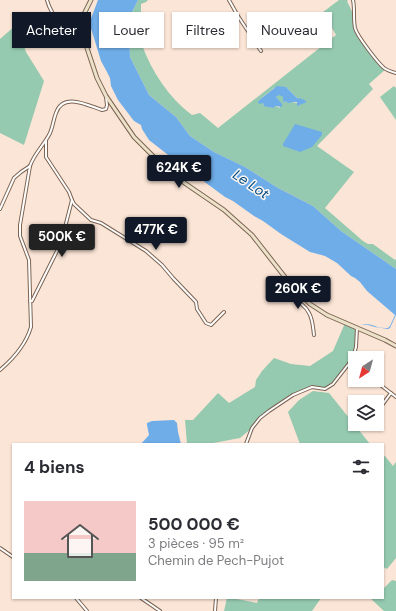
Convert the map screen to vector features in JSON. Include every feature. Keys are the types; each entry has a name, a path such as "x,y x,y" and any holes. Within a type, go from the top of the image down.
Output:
{"main road":[{"path":"85,12 91,0"},
{"path":"87,48 97,78 106,96 134,137 167,170 224,210 252,235 292,286 310,304 327,315 396,346"}],"street":[{"path":"47,0 52,12"},
{"path":"229,0 261,51"},
{"path":"353,0 355,30 380,64 385,69 396,73"},
{"path":"0,370 25,341 31,327 29,260 20,236 20,225 32,159 51,132 56,112 60,106 65,102 74,101 102,110 106,109 106,96"},
{"path":"46,140 46,157 69,192 74,204 91,220 101,223 146,251 162,265 172,278 196,302 197,309 206,323 211,325 224,312"},
{"path":"0,209 14,178 30,166"},
{"path":"30,301 32,301 62,243 72,200"},
{"path":"292,286 293,294 297,301 309,312 314,335"},
{"path":"355,351 357,328"},
{"path":"246,443 252,428 260,418 269,411 293,395 312,387 325,389 330,387 348,365"},
{"path":"383,387 396,397"},
{"path":"384,402 391,393"},
{"path":"0,548 12,556"},
{"path":"77,599 87,611"},
{"path":"142,599 160,611"},
{"path":"215,611 216,599"}],"green space":[{"path":"138,0 148,0 141,4 141,12 132,12"},
{"path":"339,0 348,0 347,1 354,16 354,29 386,69 369,84 373,89 317,146 354,172 325,208 363,241 368,244 373,244 395,260 396,259 396,269 341,231 313,206 278,188 245,167 214,152 190,136 176,117 149,95 130,57 130,48 143,48 156,75 176,101 192,115 200,113 218,128 320,48 332,48 332,38 336,35 332,28 332,12 323,12","holes":["286,87 297,98 306,102 298,105 297,103 286,101 284,103 283,97 279,95 276,96 280,108 276,106 272,108 269,106 264,106 263,103 258,101 274,88"]},
{"path":"12,28 12,48 25,48 44,81 24,145 0,133 0,39"},
{"path":"394,86 396,88 396,120 380,97"},
{"path":"345,323 357,328 355,351 348,351 348,365 333,384 325,389 312,387 293,395 260,418 252,428 240,438 213,443 187,443 185,420 193,420 218,393 229,403 255,387 256,380 274,358 291,364 310,366 333,351"},
{"path":"313,391 329,393 348,417 348,431 360,431 369,443 300,443 288,412 299,400"},
{"path":"384,456 393,466 396,462 396,558 387,569 384,568"},
{"path":"392,580 396,581 396,611 384,611 371,599 384,599 384,588"},
{"path":"227,599 237,599 257,603 259,599 320,599 312,611 224,611"}],"water":[{"name":"Le Lot","path":"98,0 138,0 132,12 99,12 99,48 130,48 130,57 149,95 176,117 190,136 214,152 245,167 278,188 313,206 341,231 396,269 396,315 390,328 388,329 382,328 388,328 390,326 395,315 367,291 360,282 337,263 325,256 310,252 281,234 195,176 149,140 141,125 134,121 118,100 111,86 110,78 101,61 91,28 91,18"},
{"path":"277,86 286,87 297,98 303,99 307,102 297,106 297,102 288,103 286,101 284,103 283,97 279,95 276,97 282,104 282,107 276,106 273,108 264,106 263,103 259,104 258,101"},
{"path":"295,124 322,132 322,135 312,147 300,152 283,146"},
{"path":"367,324 377,327 367,325 359,325"},
{"path":"174,420 177,423 181,443 142,443 149,435 147,423 152,421"}]}
